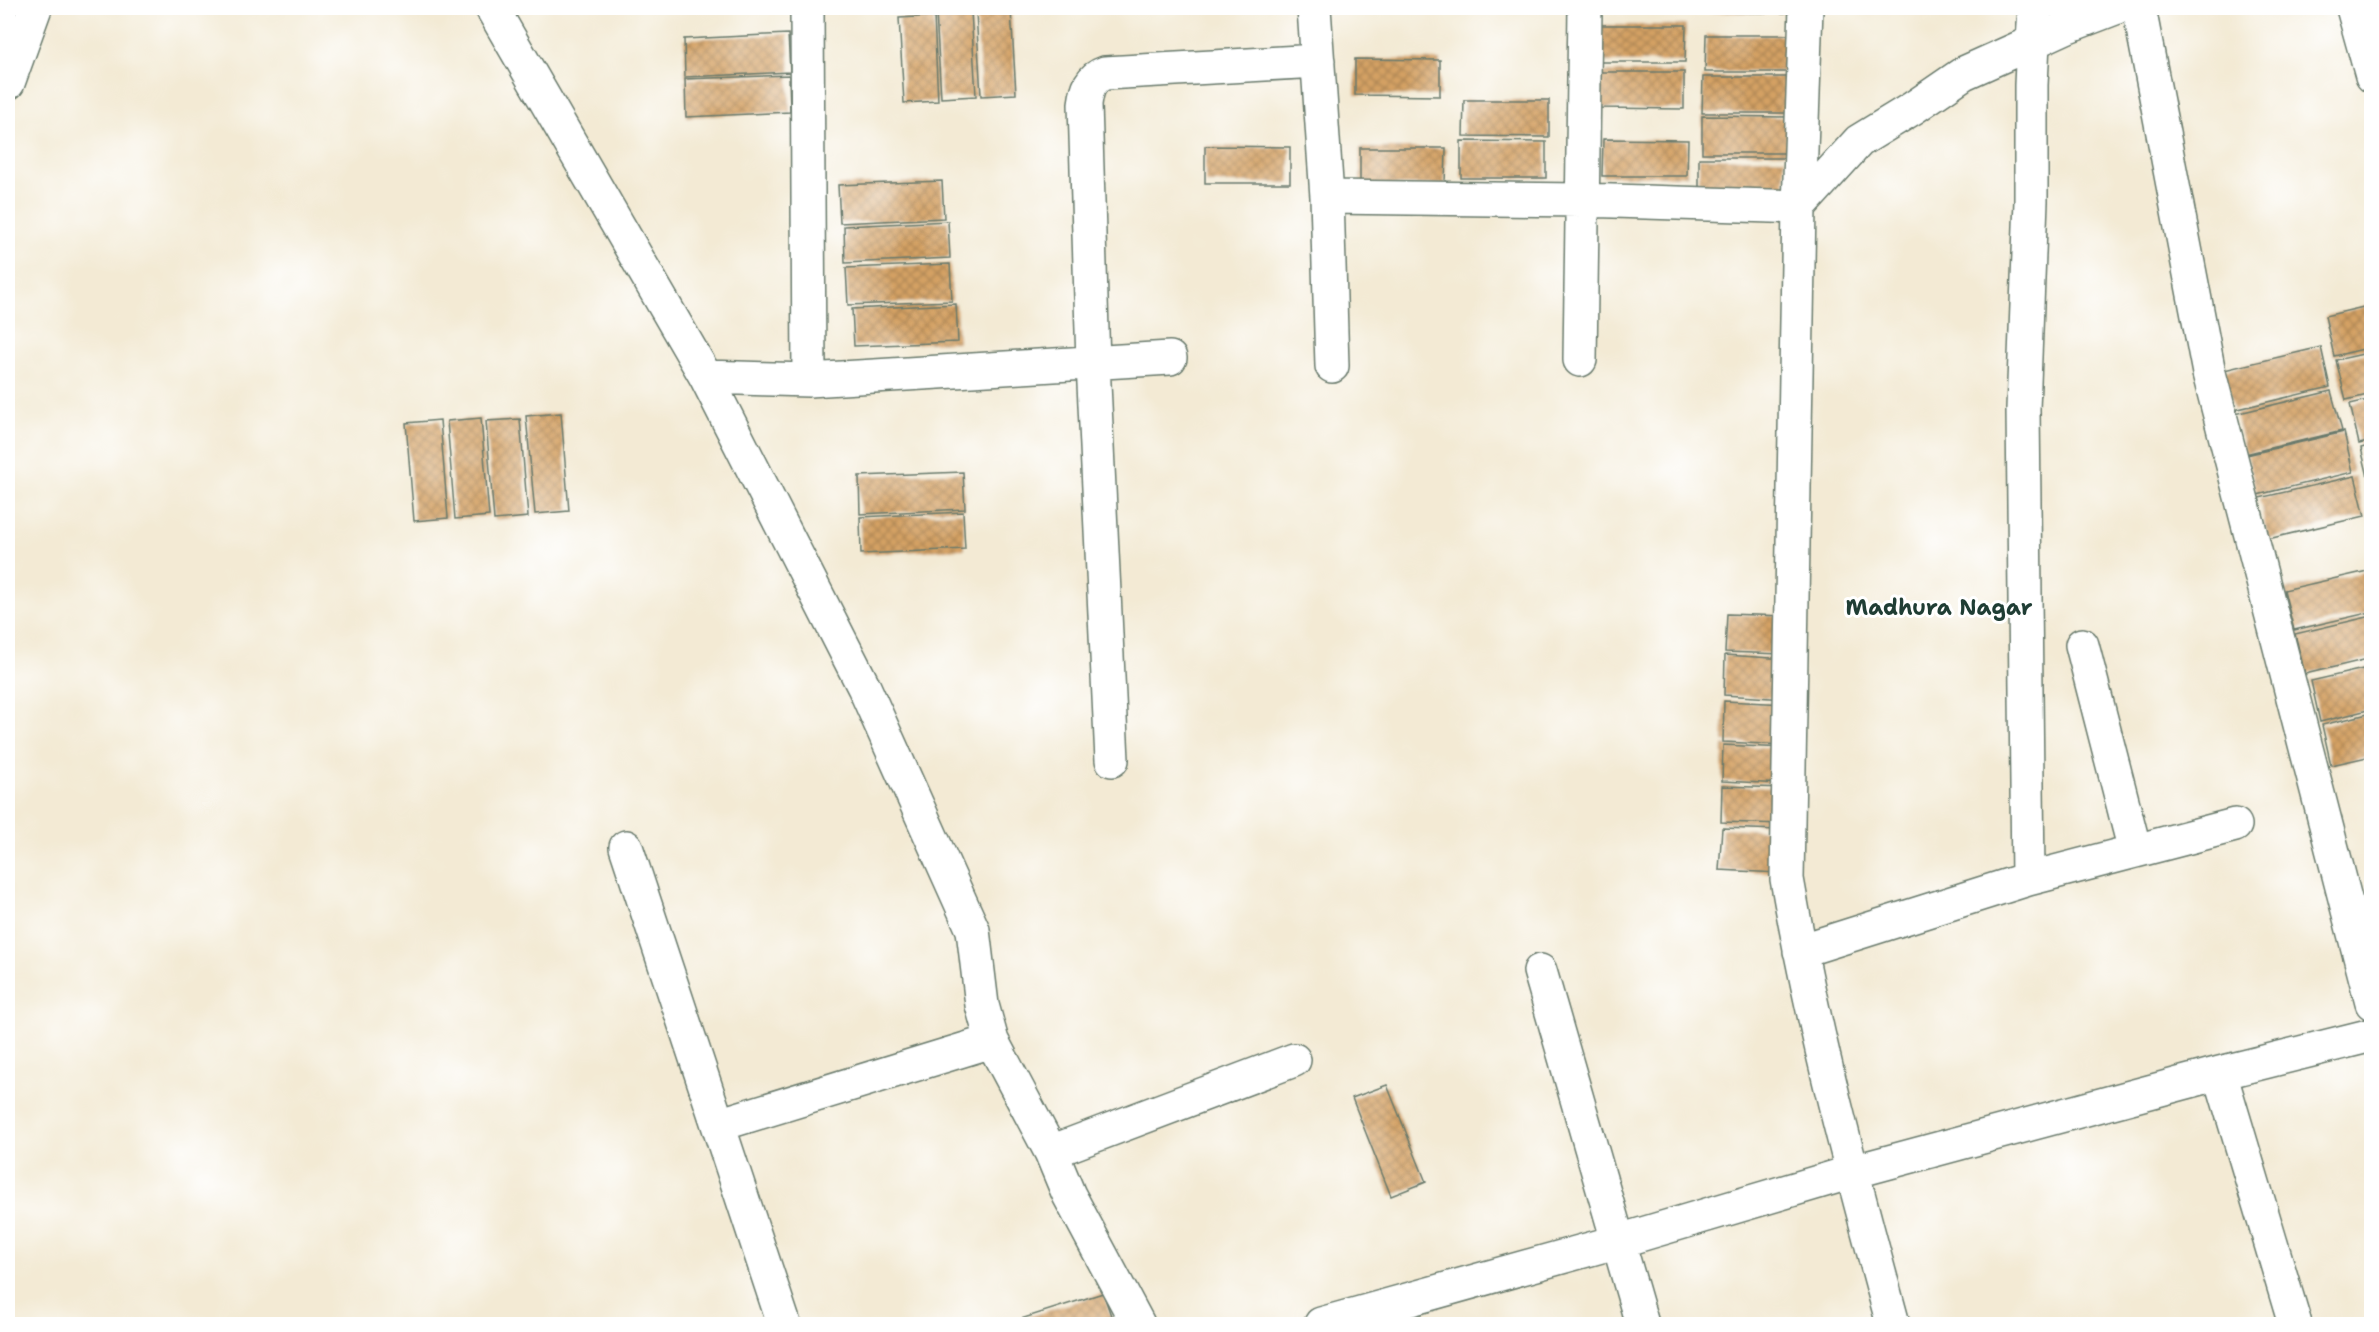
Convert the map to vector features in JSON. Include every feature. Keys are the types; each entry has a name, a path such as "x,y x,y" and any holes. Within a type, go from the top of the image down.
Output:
{"street":[{"path":"492,8 706,377 864,687 973,930 982,1005 992,1041 1051,1152 1069,1195 1138,1324"},
{"path":"807,8 809,380"},
{"path":"1314,8 1327,197 1332,366"},
{"path":"1580,360 1585,8"},
{"path":"1806,8 1787,879 1800,951 1852,1172 1893,1324"},
{"path":"2028,879 2023,409 2031,201 2031,85 2034,8"},
{"path":"1800,207 1858,141 1913,108 1964,73 2068,26 2115,8"},
{"path":"2139,8 2210,374 2372,1003"},
{"path":"2353,8 2372,76"},
{"path":"8,83 24,14"},
{"path":"1112,760 1093,363 1085,104 1088,87 1098,75 1106,73 1318,61"},
{"path":"1327,197 1582,200 1800,207"},
{"path":"706,377 809,380 1170,358"},
{"path":"2082,645 2135,851"},
{"path":"1800,951 2028,879 2235,825"},
{"path":"626,847 784,1324"},
{"path":"1540,971 1642,1324"},
{"path":"1321,1324 1619,1241 1852,1172 2220,1073 2372,1035"},
{"path":"718,1125 992,1041"},
{"path":"1051,1152 1294,1060"},
{"path":"2220,1073 2295,1324"}],"building":[{"path":"1700,8 1785,8 1785,13 1700,12"},
{"path":"1011,10 1016,94 981,96 976,12"},
{"path":"971,11 976,96 941,98 936,13"},
{"path":"934,16 938,101 904,103 899,18"},
{"path":"1601,25 1686,25 1685,62 1601,62"},
{"path":"788,34 790,72 685,77 684,39"},
{"path":"1706,35 1791,35 1791,72 1705,72"},
{"path":"1355,59 1440,60 1440,96 1355,95"},
{"path":"1599,72 1684,72 1684,109 1599,108"},
{"path":"789,75 790,112 686,117 685,79"},
{"path":"1703,77 1788,77 1788,113 1702,113"},
{"path":"1464,100 1549,100 1549,137 1463,136"},
{"path":"1702,116 1788,117 1787,153 1702,153"},
{"path":"1603,139 1688,140 1687,176 1602,176"},
{"path":"1461,141 1546,142 1546,178 1461,178"},
{"path":"1205,146 1290,147 1290,183 1205,183"},
{"path":"1360,148 1446,148 1445,185 1360,185"},
{"path":"1699,158 1785,158 1784,195 1699,195"},
{"path":"942,181 944,218 840,223 838,185"},
{"path":"948,221 950,258 845,263 844,226"},
{"path":"950,264 952,301 848,305 846,268"},
{"path":"956,304 958,342 854,346 852,309"},
{"path":"2372,305 2372,347 2334,356 2325,316"},
{"path":"2321,347 2330,387 2234,410 2224,370"},
{"path":"2372,352 2372,394 2346,400 2336,360"},
{"path":"2331,391 2342,431 2245,454 2235,414"},
{"path":"2372,399 2372,441 2359,444 2350,404"},
{"path":"561,413 569,511 535,514 526,416"},
{"path":"481,418 489,516 455,519 447,421"},
{"path":"520,419 528,517 494,520 486,421"},
{"path":"440,420 448,518 414,521 406,423"},
{"path":"2344,432 2353,472 2257,495 2247,455"},
{"path":"2372,445 2372,489 2371,489 2361,448"},
{"path":"963,472 965,509 860,514 859,476"},
{"path":"2355,476 2365,516 2268,539 2259,498"},
{"path":"963,512 965,549 861,554 860,517"},
{"path":"2372,570 2372,612 2294,630 2284,590"},
{"path":"1727,614 1784,616 1782,654 1725,652"},
{"path":"2372,616 2372,658 2305,674 2295,634"},
{"path":"1725,655 1787,659 1786,699 1724,695"},
{"path":"2372,667 2372,709 2320,722 2311,681"},
{"path":"1724,701 1789,704 1787,745 1723,742"},
{"path":"2372,713 2372,756 2331,765 2322,725"},
{"path":"1723,745 1785,748 1784,784 1722,781"},
{"path":"1722,786 1785,788 1783,824 1721,822"},
{"path":"1722,828 1780,830 1779,873 1719,870"},
{"path":"1387,1085 1426,1182 1391,1196 1352,1098"},
{"path":"1103,1293 1114,1324 1005,1324"}],"district":[{"name":"Madhura Nagar","path":"1939,607"}]}
